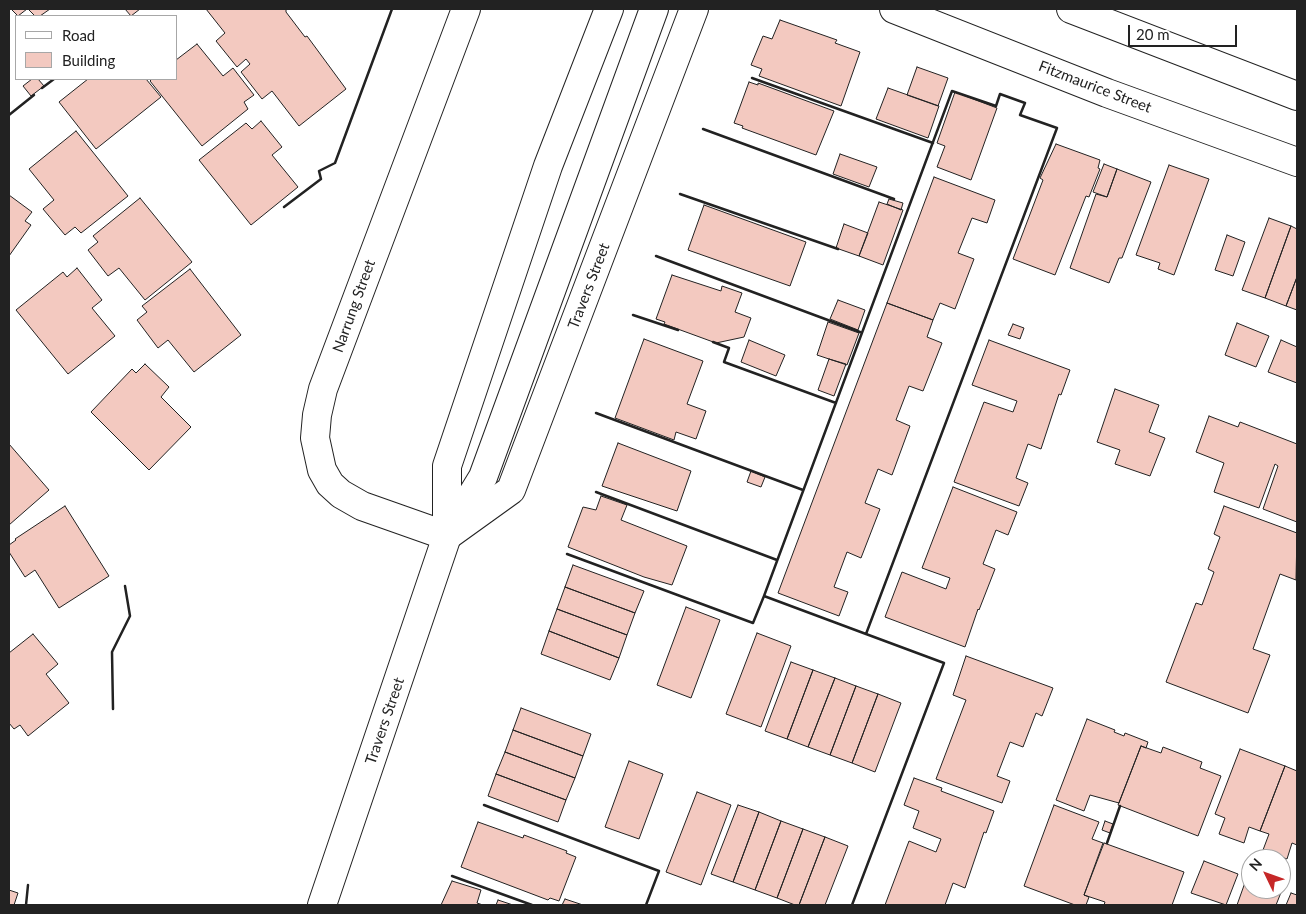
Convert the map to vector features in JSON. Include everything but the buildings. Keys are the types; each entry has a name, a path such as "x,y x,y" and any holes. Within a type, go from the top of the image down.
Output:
{"main road":[{"name":"Narrung Street","path":"447,536 362,506 341,494 330,484 322,470 315,438 316,415 323,389 466,9"},
{"name":"Travers Street","path":"447,536 447,466 548,166 610,9"},
{"name":"Travers Street","path":"322,905 447,536 483,477 654,9"},
{"name":"Travers Street","path":"447,536 511,490 694,9"},
{"name":"Fitzmaurice Street","path":"894,9 1107,93 1297,162"},
{"path":"1071,9 1297,96"}],"wall":[{"path":"284,207 321,179 319,171 335,163 392,9"},
{"path":"752,78 933,143"},
{"path":"42,88 53,80"},
{"path":"952,91 996,106 1000,94 1025,103 1020,115 1057,128 866,634 764,596 952,91"},
{"path":"9,115 34,95"},
{"path":"703,129 894,199"},
{"path":"680,194 838,249"},
{"path":"656,256 860,332"},
{"path":"633,315 678,330"},
{"path":"713,342 729,348 724,362 836,403"},
{"path":"596,413 803,490"},
{"path":"596,492 777,560"},
{"path":"567,554 753,623 764,596"},
{"path":"113,709 112,652 130,616 125,586"},
{"path":"852,905 944,663 866,634"},
{"path":"484,805 659,871 646,905"},
{"path":"1107,843 1120,806"},
{"path":"452,876 532,905"},
{"path":"26,905 28,885"}]}
